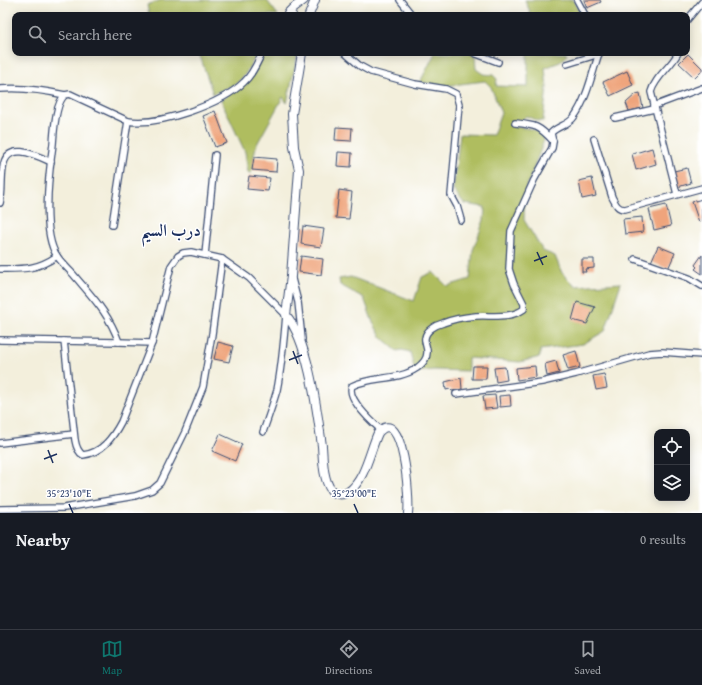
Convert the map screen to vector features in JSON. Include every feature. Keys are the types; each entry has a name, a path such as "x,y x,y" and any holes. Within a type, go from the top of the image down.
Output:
{"street":[{"path":"290,12 292,8 304,0"},
{"path":"310,12 315,0"},
{"path":"400,0 410,12"},
{"path":"577,0 583,12"},
{"path":"690,16 702,2"},
{"path":"0,89 13,88 46,90 74,95 128,121 142,121 165,118 203,106 229,94 244,82 254,70 261,56"},
{"path":"263,432 277,389 291,276 299,170 294,147 292,114 302,56"},
{"path":"348,56 360,66 371,72 415,84 446,89 456,94 459,105 451,195 457,206 461,220"},
{"path":"482,56 498,62"},
{"path":"568,64 591,56"},
{"path":"381,430 358,406 351,393 350,389 352,386 404,373 416,368 423,362 427,353 425,338 429,330 442,323 477,316 493,317 519,313 524,309 524,304 509,270 511,231 534,180 552,148 552,133 557,128 574,118 583,103 598,56"},
{"path":"676,56 652,87 651,92 677,194"},
{"path":"615,118 654,108 702,88"},
{"path":"65,94 61,100 57,114 48,193 48,228 53,249 57,256 101,306 114,328 119,342"},
{"path":"112,225 128,121"},
{"path":"516,124 532,125 543,131 553,142"},
{"path":"594,139 612,197 619,208 624,209 702,188"},
{"path":"0,203 3,167 6,158 15,152 27,152 51,162"},
{"path":"205,255 215,155"},
{"path":"64,341 74,434 78,449 80,453 83,454 97,450 108,442 115,434 121,422 152,343 168,276 174,260 178,256 191,252 222,259 249,278 286,315 296,329 307,361 325,471 328,483 334,493 338,495 348,492 357,482 367,464 375,438 381,430 388,427 392,428 400,440 408,491 408,513"},
{"path":"0,269 33,268 41,266 57,256"},
{"path":"0,509 64,508 135,496 152,490 160,483 185,432 203,386 212,334 222,259"},
{"path":"635,259 689,278 702,286"},
{"path":"291,276 298,302 302,346"},
{"path":"0,340 152,343"},
{"path":"456,394 542,382 649,353 662,352 702,355"},
{"path":"0,443 74,434"}],"green space":[{"path":"161,0 267,0 276,12 148,12 147,5"},
{"path":"525,0 573,0 579,12 530,12"},
{"path":"200,56 256,56 244,76 236,84 213,94"},
{"path":"262,56 297,56 287,103 283,97 256,146 251,173 248,173 245,152 221,100 248,80"},
{"path":"433,56 475,56 476,69 483,74 493,75 497,79 496,86 528,87 528,56 567,56 560,62 545,68 547,88 543,121 538,121 526,116 521,121 513,120 514,127 535,130 545,138 525,191 524,220 543,251 555,256 562,273 575,286 621,283 605,331 583,344 540,350 540,357 520,362 468,358 468,371 434,370 415,372 410,352 402,350 397,351 382,338 373,323 364,298 340,285 339,279 351,277 414,301 422,277 433,272 447,286 470,279 473,250 484,220 485,207 464,204 453,190 460,134 493,135 501,113 491,87 485,81 444,86 420,82"}],"building":[{"path":"584,0 600,0 601,2 587,8"},
{"path":"686,56 690,56 702,68 702,71 695,78 679,63"},
{"path":"627,71 633,85 610,96 603,82"},
{"path":"640,93 643,108 629,111 626,103 636,94"},
{"path":"215,111 227,143 215,147 203,116"},
{"path":"336,127 352,128 351,141 335,140"},
{"path":"652,148 656,164 636,170 632,154"},
{"path":"338,152 352,153 351,167 337,166"},
{"path":"254,157 277,159 276,172 252,170"},
{"path":"687,168 691,183 678,187 674,171"},
{"path":"249,176 270,178 268,191 247,189"},
{"path":"592,178 596,196 582,199 579,181"},
{"path":"339,190 352,192 349,219 336,218"},
{"path":"702,199 702,221 699,222 692,202"},
{"path":"666,205 671,226 654,230 649,209"},
{"path":"642,217 643,232 625,234 623,219"},
{"path":"303,226 324,229 321,247 301,244"},
{"path":"658,246 675,253 668,269 651,262"},
{"path":"702,255 702,274 695,269 697,267 695,265"},
{"path":"301,256 323,259 321,275 299,272"},
{"path":"582,259 594,259 594,268 585,269 586,272 582,272"},
{"path":"577,302 595,307 587,324 572,320"},
{"path":"218,342 233,346 229,362 214,359"},
{"path":"576,351 580,367 568,370 563,355"},
{"path":"556,361 559,373 547,376 545,364"},
{"path":"473,366 487,366 486,379 472,379"},
{"path":"535,366 536,377 517,380 516,368"},
{"path":"505,367 507,380 496,382 494,368"},
{"path":"604,374 607,388 596,390 593,376"},
{"path":"461,378 462,389 452,391 450,389 446,390 445,382"},
{"path":"495,395 497,408 485,409 483,396"},
{"path":"510,395 511,406 500,407 499,396"},
{"path":"220,434 242,444 235,461 212,451"}],"district":[{"name":"درب السيم","path":"171,229"}]}
